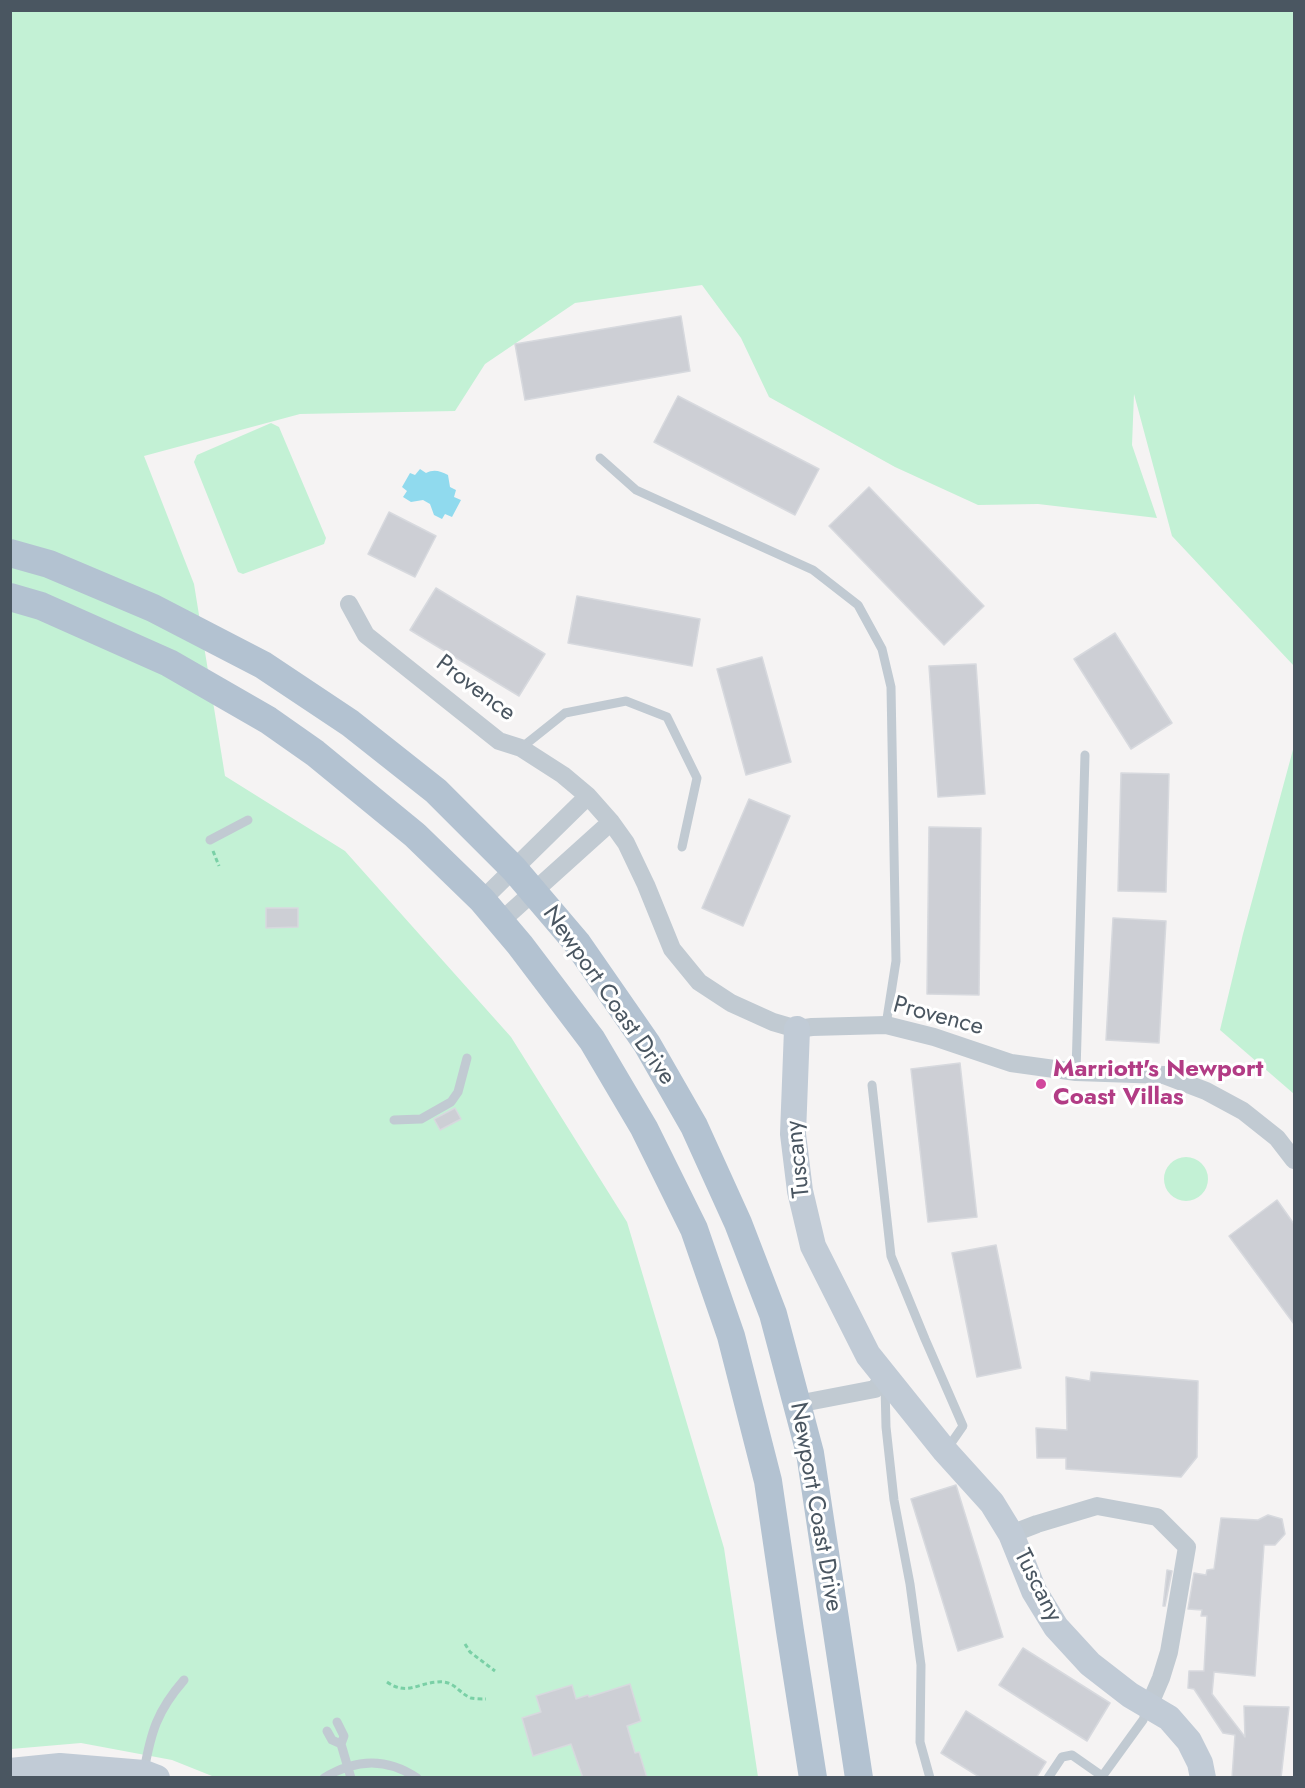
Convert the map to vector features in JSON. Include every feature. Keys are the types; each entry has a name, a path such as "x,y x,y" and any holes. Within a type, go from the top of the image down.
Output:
{"main road":[{"name":"Newport Coast Drive","path":"10,553 49,564 153,608 263,665 350,723 436,791 514,869 577,943 647,1044 694,1126 738,1223 773,1314 810,1453 859,1778"},
{"name":"Newport Coast Drive","path":"10,597 41,606 169,663 268,720 315,753 415,835 482,900 520,945 592,1040 644,1128 694,1229 731,1336 768,1481 813,1778"}],"street":[{"name":"Provence","path":"349,604 366,635 499,741 522,748 588,795 626,843 672,949 699,982 731,1003 773,1022 797,1029 886,1025 934,1037 1011,1063 1076,1072 1164,1075 1206,1090 1243,1111 1277,1138 1294,1160"},
{"path":"482,900 588,795"},
{"path":"500,922 611,822"},
{"name":"Tuscany","path":"797,1029 793,1134 800,1191 813,1246 868,1355 945,1451 992,1503 1011,1534 1034,1591 1056,1627 1090,1664 1130,1695 1169,1718 1189,1740 1200,1763 1203,1778"},
{"path":"797,1404 875,1389 885,1376"},
{"path":"1011,1534 1097,1506 1157,1516 1187,1547 1169,1652 1149,1706"},
{"path":"10,1771 60,1766 150,1775"}],"lane":[{"path":"600,458 636,490 813,570 858,605 882,649 891,687 896,961 886,1025"},
{"path":"522,748 565,713 626,701 667,717 697,778 682,847"},
{"path":"1076,1072 1085,755"},
{"path":"210,840 248,820"},
{"path":"394,1120 421,1119 451,1102 458,1092 467,1058"},
{"path":"872,1085 891,1256 963,1426 945,1451"},
{"path":"885,1376 886,1427 894,1500 910,1584 921,1665 920,1742 930,1778"},
{"path":"150,1775 150,1741 157,1718 184,1680"},
{"path":"1048,1778 1062,1757 1072,1755 1101,1777 1143,1720 1149,1706"},
{"path":"337,1722 344,1736 341,1744 351,1778"},
{"path":"327,1731 332,1740 341,1744"},
{"path":"324,1778 340,1768 380,1763 407,1771 417,1778"}],"path":[{"path":"214,852 219,866"},
{"path":"465,1644 470,1652 495,1671"},
{"path":"387,1682 394,1687 405,1689 437,1682 451,1683 471,1698 486,1699"}],"green space":[{"path":"11,11 1294,11 1294,666 1172,536 1134,394 1132,445 1157,518 1038,504 978,505 895,467 769,397 741,338 702,285 575,303 485,364 455,411 300,414 144,456 194,584 225,776 345,851 511,1037 627,1222 724,1548 758,1777 217,1778 172,1760 81,1743 11,1749"},
{"path":"271,423 279,427 326,538 324,544 243,574 238,572 194,462 197,455"},
{"path":"1294,746 1294,1094 1220,1030 1243,934"},
{"path":"1186,1157 1201,1164 1208,1179 1201,1194 1186,1201 1171,1194 1164,1179 1171,1164"}],"water":[{"path":"420,469 426,473 437,471 448,475 450,487 456,490 454,497 461,500 452,517 445,514 442,519 434,515 430,504 423,500 411,502 403,497 407,491 402,487 410,473 415,475"}],"building":[{"path":"681,316 690,371 525,400 515,344"},
{"path":"678,396 819,469 795,515 654,442"},
{"path":"869,487 984,606 944,645 829,526"},
{"path":"389,512 436,536 415,577 368,554"},
{"path":"436,588 545,654 519,696 410,630"},
{"path":"577,596 700,619 692,666 568,643"},
{"path":"1115,633 1172,723 1131,749 1074,659"},
{"path":"762,657 791,762 746,775 717,669"},
{"path":"976,664 985,794 938,797 929,666"},
{"path":"1121,773 1169,774 1166,892 1118,891"},
{"path":"749,799 790,816 743,926 702,908"},
{"path":"929,827 981,828 979,995 927,994"},
{"path":"266,908 298,908 298,927 266,928"},
{"path":"1113,918 1166,921 1159,1043 1106,1040"},
{"path":"960,1063 977,1217 928,1222 911,1069"},
{"path":"455,1108 461,1119 440,1130 434,1119"},
{"path":"1277,1200 1294,1224 1294,1324 1229,1236"},
{"path":"996,1245 1021,1368 977,1377 952,1253"},
{"path":"1091,1372 1198,1381 1197,1457 1181,1477 1066,1469 1066,1458 1037,1458 1036,1428 1067,1430 1066,1377 1090,1381"},
{"path":"956,1485 1003,1637 958,1651 911,1499"},
{"path":"1268,1515 1282,1519 1285,1534 1275,1545 1264,1545 1255,1676 1214,1672 1212,1694 1245,1737 1244,1706 1289,1707 1281,1778 1232,1778 1235,1735 1223,1733 1194,1689 1188,1688 1189,1671 1204,1671 1207,1616 1201,1616 1202,1610 1188,1609 1194,1573 1206,1575 1207,1570 1214,1569 1221,1518 1258,1520"},
{"path":"1167,1570 1172,1571 1165,1606 1163,1606"},
{"path":"1023,1648 1110,1703 1087,1741 999,1685"},
{"path":"630,1684 641,1721 627,1726 635,1753 639,1752 647,1778 583,1778 571,1744 533,1756 522,1718 541,1712 536,1696 572,1685 576,1699"},
{"path":"966,1711 1046,1762 1036,1778 981,1778 941,1753"}],"place":[{"name":"Marriott's Newport Coast Villas","path":"1041,1084"}]}
